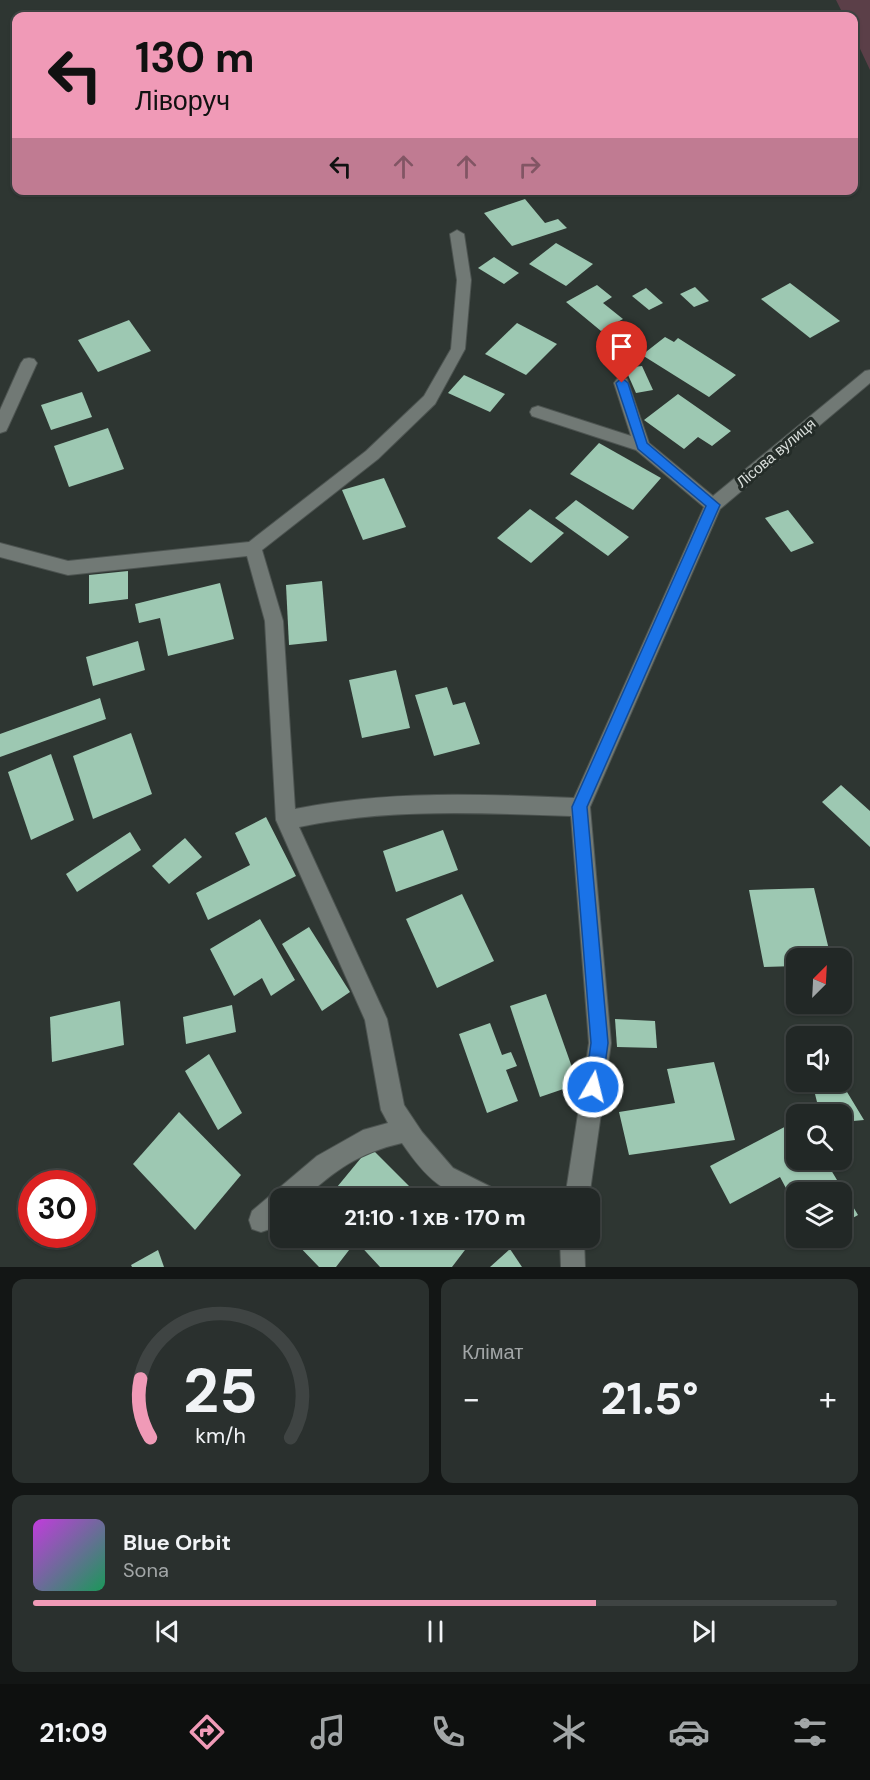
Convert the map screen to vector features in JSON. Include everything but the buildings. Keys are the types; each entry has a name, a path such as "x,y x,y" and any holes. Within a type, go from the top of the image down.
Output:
{"street":[{"path":"0,550 68,568 253,548 372,455 430,400 458,349 464,280 457,234"},
{"path":"0,427 29,363"},
{"name":"Лісова вулиця","path":"579,1188 600,1043 580,807 713,505 870,375"},
{"path":"622,383 642,446"},
{"path":"538,412 642,446 713,505"},
{"path":"253,548 274,621 286,820 376,1019 393,1110 445,1176 467,1188"},
{"path":"286,820 321,812 429,803 580,807"},
{"path":"297,1188 325,1164 371,1138 407,1130"},
{"path":"261,1220 270,1212"}],"shaded area":[{"path":"836,0 870,0 870,70 858,44 858,12 842,12"}],"route":[{"path":"593,1087 600,1043 580,807 713,505 642,446 622,383"}]}
